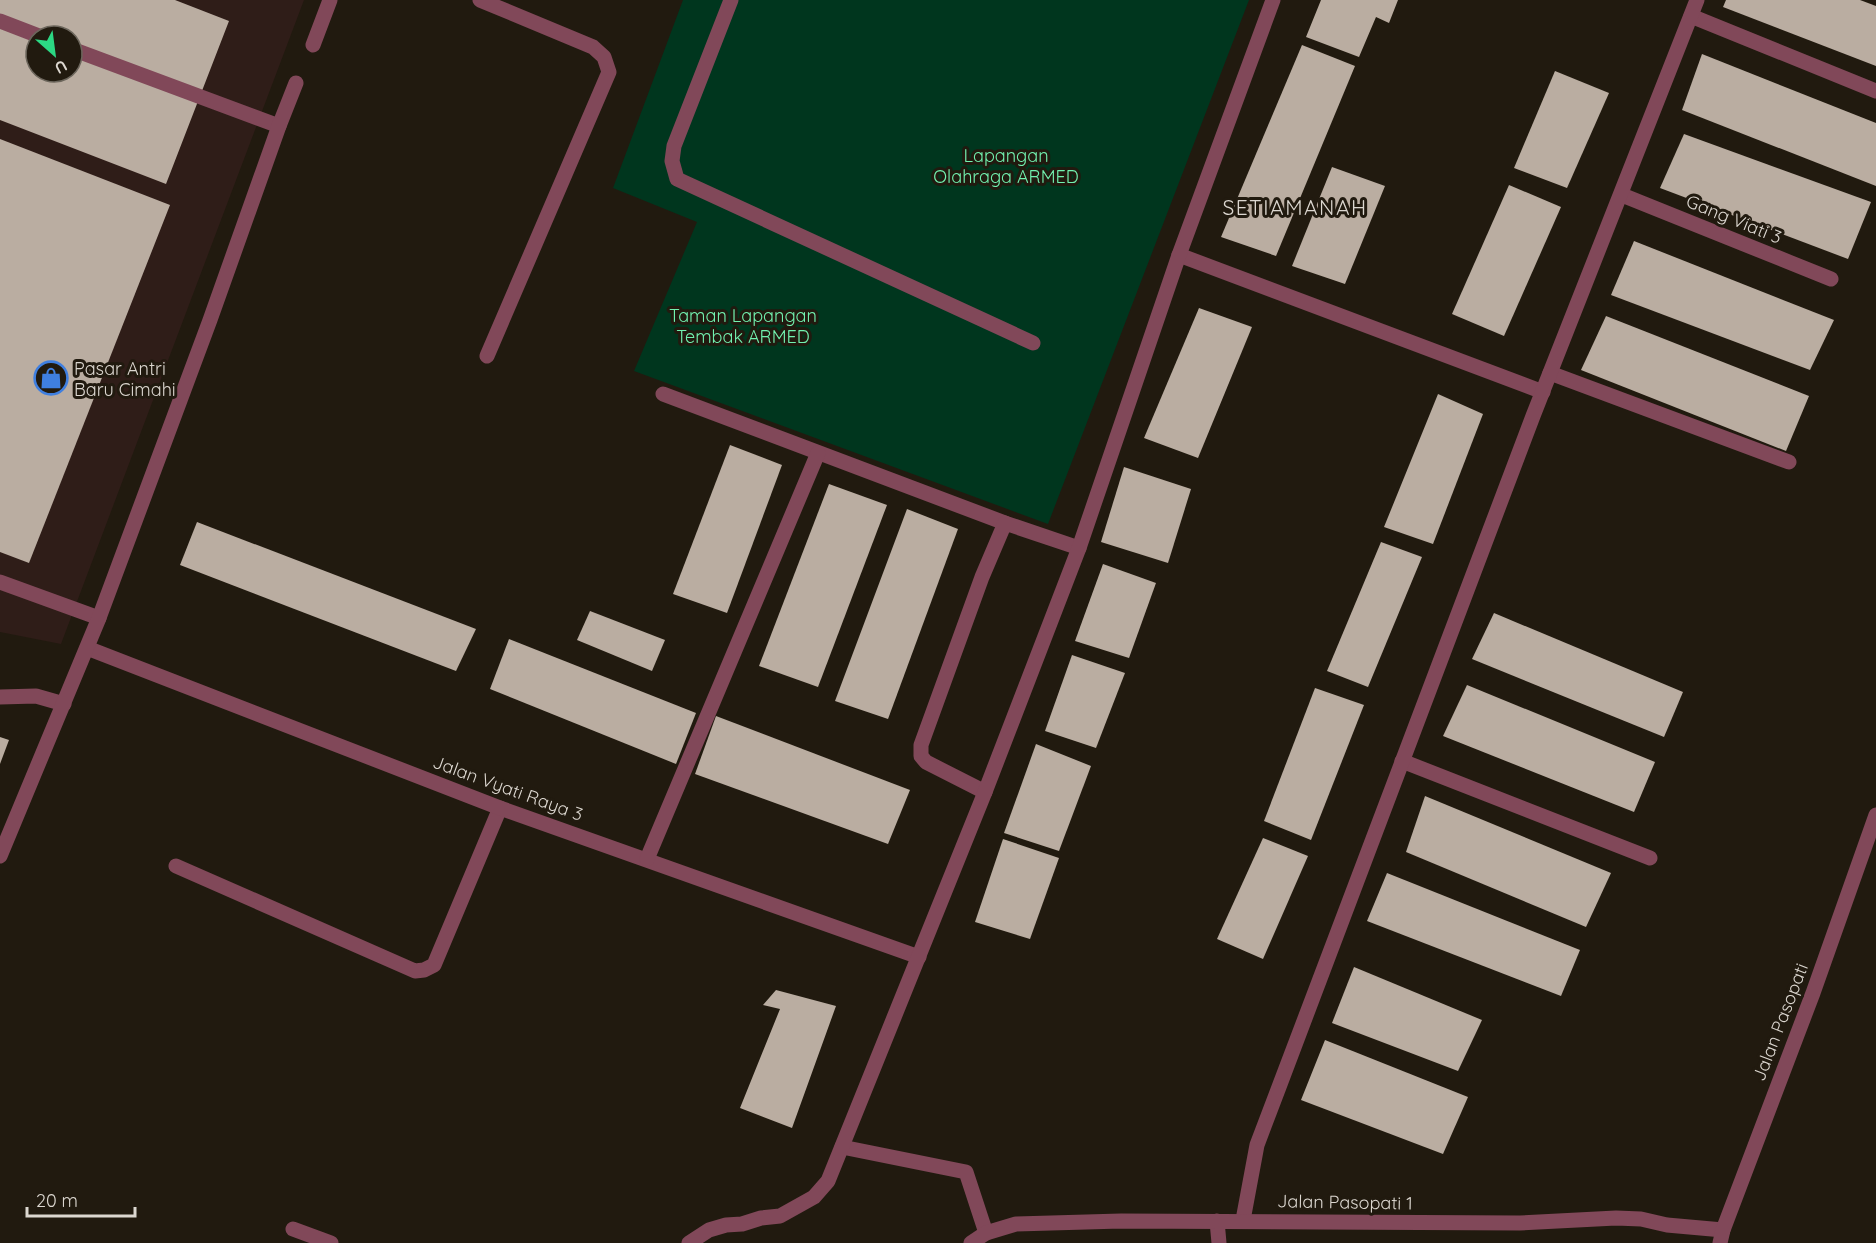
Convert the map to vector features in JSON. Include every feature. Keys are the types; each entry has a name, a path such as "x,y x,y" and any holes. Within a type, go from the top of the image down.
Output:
{"street":[{"path":"313,45 330,0"},
{"path":"480,0 593,47 603,57 609,72 487,356"},
{"path":"731,0 674,146 672,161 677,179 1032,343"},
{"path":"688,1243 709,1230 726,1225 780,1216 814,1197 828,1181 985,792 1079,548 1179,255 1273,0"},
{"path":"1243,1220 1257,1145 1550,373 1697,0"},
{"path":"1691,16 1876,91"},
{"path":"0,21 24,30"},
{"path":"84,53 279,126"},
{"path":"0,856 99,618 296,83"},
{"name":"Gang Viati 3","path":"1622,195 1831,279"},
{"path":"1179,255 1543,392"},
{"path":"1550,373 1789,462"},
{"path":"663,394 1005,524 1079,548"},
{"path":"647,859 818,453"},
{"path":"985,792 926,762 921,756 921,745 982,577 1005,524"},
{"path":"0,582 99,618"},
{"name":"Jalan Vyati Raya 3","path":"87,648 500,808 919,957"},
{"path":"0,697 36,696 64,704"},
{"path":"1402,761 1650,858"},
{"path":"176,866 415,972 434,965 500,808"},
{"name":"Jalan Pasopati","path":"1721,1236 1813,993 1876,815"},
{"path":"842,1147 966,1172 986,1233"},
{"name":"Jalan Pasopati 1","path":"971,1243 986,1233 1016,1224 1121,1221 1520,1223 1616,1218 1641,1219 1721,1236"},
{"path":"1217,1221 1219,1243"},
{"path":"293,1229 331,1243"}],"shaded area":[{"path":"0,0 304,0 61,644 0,632"}],"green space":[{"name":"Lapangan Olahraga ARMED","path":"683,0 1249,0 1048,524 634,371 697,222 613,188"}],"building":[{"path":"0,0 175,0 229,21 166,184 0,120"},
{"path":"1321,0 1398,0 1389,23 1376,17 1359,57 1306,37"},
{"path":"1726,0 1860,0 1876,6 1876,66 1723,7"},
{"path":"1302,45 1355,66 1276,256 1221,237"},
{"path":"1702,54 1876,123 1876,186 1682,110"},
{"path":"1555,71 1609,93 1567,188 1514,168"},
{"path":"1684,134 1871,202 1848,259 1660,188"},
{"name":"Pasar Antri Baru Cimahi","path":"0,139 170,205 29,563 0,552"},
{"path":"1332,167 1385,186 1345,284 1292,266"},
{"path":"1509,185 1561,207 1504,336 1452,314"},
{"path":"1634,241 1834,320 1810,370 1611,295"},
{"path":"1199,308 1252,327 1198,458 1144,438"},
{"path":"1606,316 1809,396 1786,451 1581,370"},
{"path":"1438,394 1483,414 1433,544 1384,527"},
{"path":"730,445 782,465 727,613 673,594"},
{"path":"1124,467 1191,489 1168,563 1101,542"},
{"path":"829,484 887,505 818,687 759,666"},
{"path":"907,509 958,529 888,719 835,701"},
{"path":"197,522 476,629 456,671 180,565"},
{"path":"1381,542 1422,557 1368,687 1327,671"},
{"path":"1103,564 1156,583 1129,658 1075,641"},
{"path":"590,611 665,640 652,671 577,640"},
{"path":"1494,613 1683,692 1664,737 1472,659"},
{"path":"509,639 696,713 676,764 490,689"},
{"path":"1072,655 1125,673 1096,748 1045,731"},
{"path":"1467,685 1655,762 1634,812 1443,736"},
{"path":"1315,688 1364,705 1311,840 1264,821"},
{"path":"716,716 910,790 888,844 695,774"},
{"path":"0,737 9,740 0,764"},
{"path":"1036,744 1091,766 1059,851 1004,833"},
{"path":"1425,796 1611,873 1586,927 1406,852"},
{"path":"1263,838 1308,856 1263,959 1217,939"},
{"path":"1003,839 1059,858 1030,939 975,922"},
{"path":"1387,873 1580,950 1561,996 1367,921"},
{"path":"1354,967 1482,1020 1458,1071 1332,1023"},
{"path":"776,990 836,1006 792,1128 740,1108 780,1009 763,1005"},
{"path":"1325,1040 1468,1097 1443,1154 1301,1100"}],"place":[{"name":"Pasar Antri Baru Cimahi","path":"51,378"}],"district":[{"name":"SETIAMANAH","path":"1295,207"}],"park label":[{"name":"Taman Lapangan Tembak ARMED","path":"743,325"}]}
